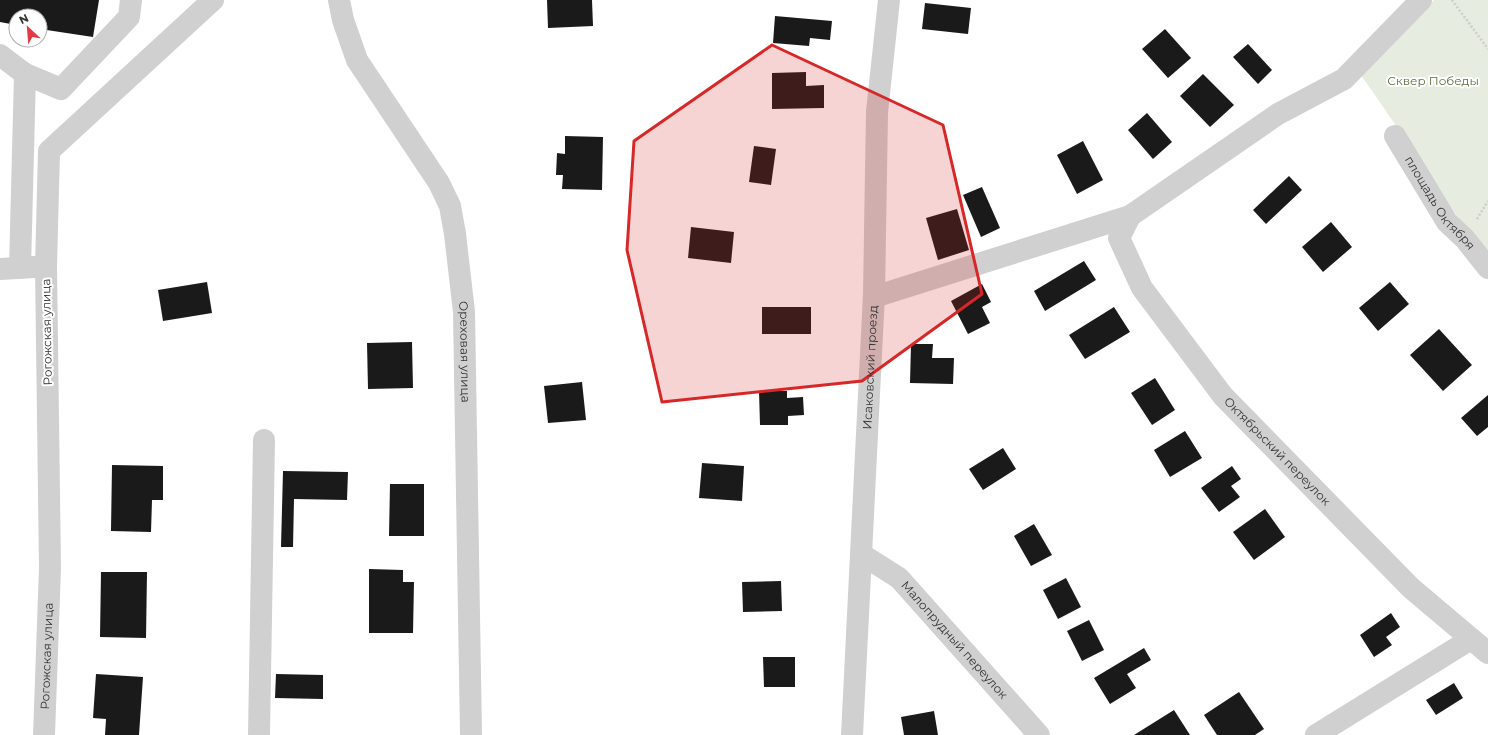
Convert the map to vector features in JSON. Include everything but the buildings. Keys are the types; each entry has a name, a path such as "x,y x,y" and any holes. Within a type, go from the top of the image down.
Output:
{"street":[{"path":"0,55 26,74 61,89 129,17 131,0"},
{"name":"Рогожская улица","path":"44,735 50,568 46,267 49,151 213,0"},
{"name":"Ореховая улица","path":"339,0 343,20 357,60 439,183 450,206 455,234 464,312 470,735"},
{"name":"Исаковский проезд","path":"852,735 874,298 877,112 889,0"},
{"path":"874,298 1130,216 1278,114 1344,79 1421,0"},
{"path":"26,74 10,269 46,267"},
{"name":"площадь Октября","path":"1395,136 1446,222 1465,239 1488,268"},
{"name":"Октябрьский переулок","path":"1130,216 1119,238 1142,288 1223,396 1411,588 1488,653"},
{"path":"259,735 264,440"},
{"name":"Малопрудный переулок","path":"861,554 899,578 1039,735"},
{"path":"1316,735 1471,639"}],"path":[{"path":"1452,0 1488,48"}],"highlighted area":[{"path":"772,45 943,125 982,294 862,381 662,402 627,250 634,141"}],"green space":[{"name":"Сквер Победы","path":"1434,0 1488,0 1488,259 1360,74"}]}
